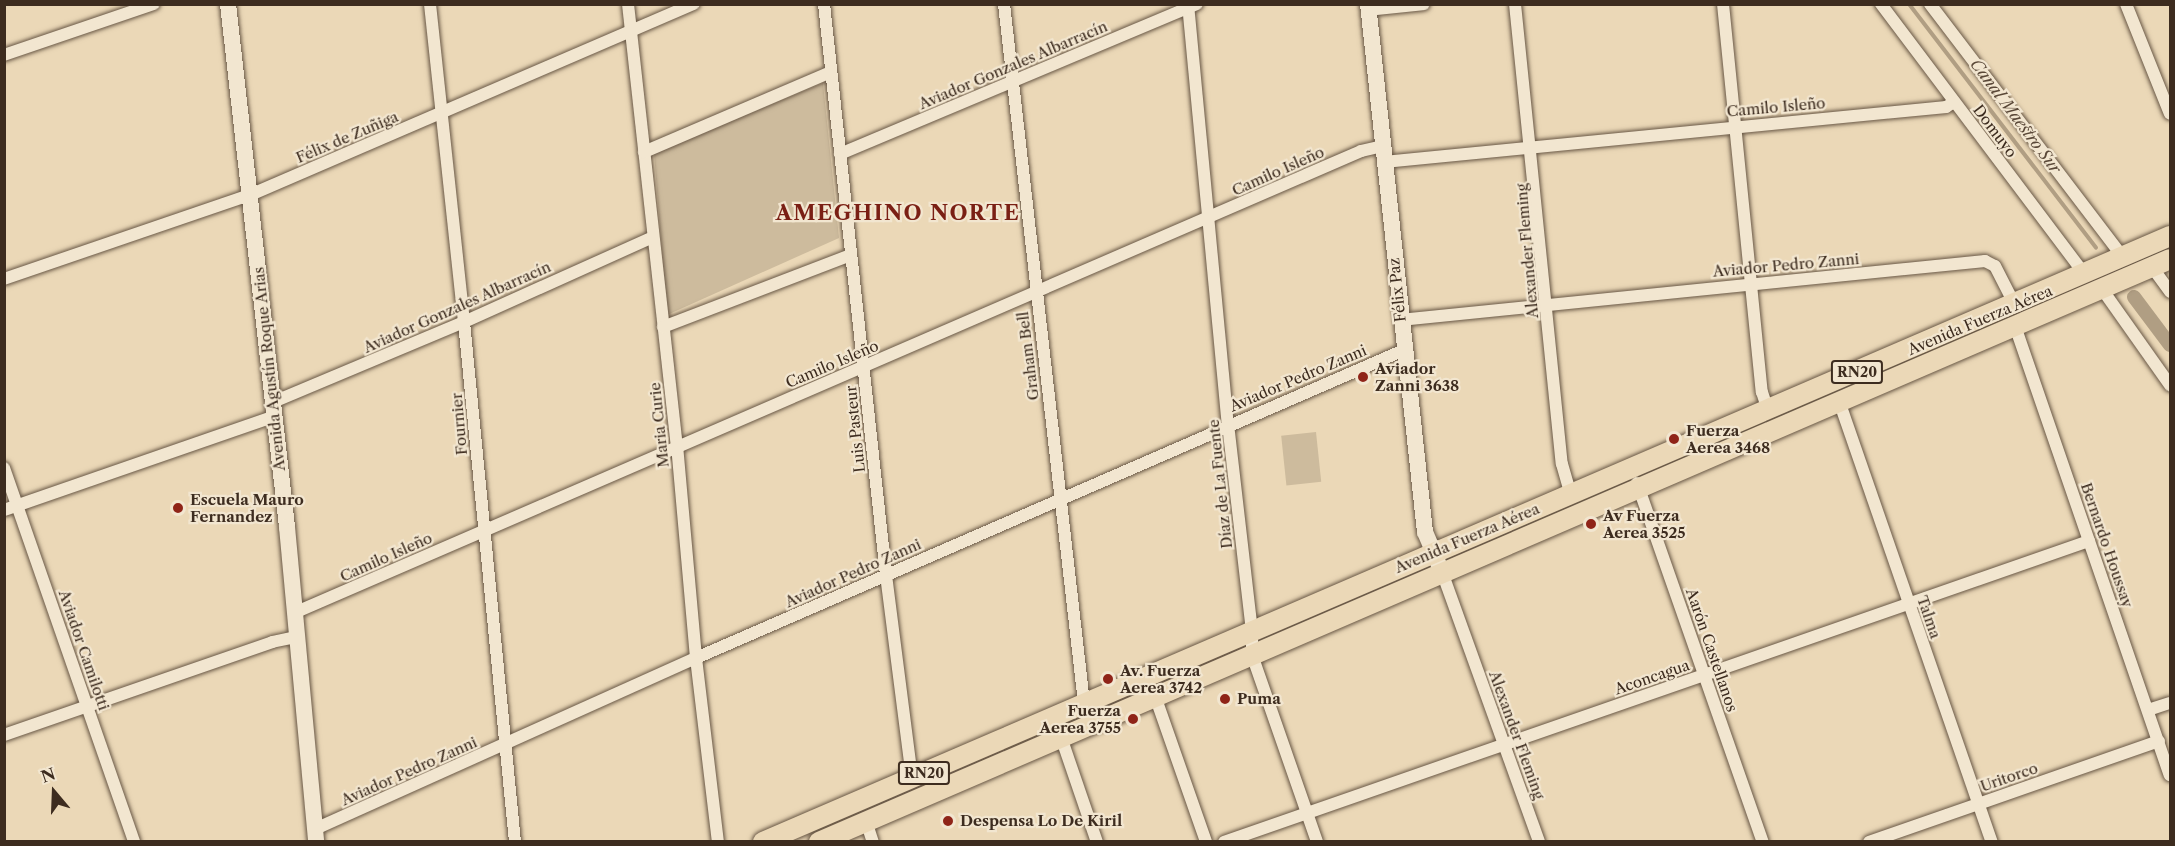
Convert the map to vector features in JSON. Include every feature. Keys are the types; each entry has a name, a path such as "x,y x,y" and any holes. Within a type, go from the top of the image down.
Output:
{"main road":[{"name":"Avenida Agustín Roque Arias","path":"228,4 316,835"},
{"name":"Félix Paz","path":"1368,7 1400,320 1425,532 1442,572"},
{"name":"Avenida Fuerza Aérea","path":"764,842 1432,552 1571,495 2085,275 2170,236"},
{"path":"2102,289 2102,280 2125,263 2123,257"},
{"name":"Avenida Fuerza Aérea","path":"819,842 2170,259"}],"street":[{"path":"4,55 154,4"},
{"name":"Fournier","path":"430,4 465,322 515,842"},
{"name":"Maria Curie","path":"628,4 677,445 696,658 718,842"},
{"name":"Félix de Zuñiga","path":"4,279 250,195 694,4"},
{"name":"Luis Pasteur","path":"824,4 886,575 912,778"},
{"name":"Graham Bell","path":"1004,4 1084,703"},
{"path":"1368,7 1424,4"},
{"name":"Alexander Fleming","path":"1515,4 1532,148 1562,464 1571,495"},
{"path":"1724,4 1762,392 1768,410"},
{"name":"Domuyo","path":"1881,4 2085,275"},
{"name":"Domuyo","path":"1930,4 2123,257"},
{"path":"2126,4 2170,114"},
{"name":"Aviador Gonzales Albarracín","path":"840,154 1191,6"},
{"name":"Díaz de La Fuente","path":"1191,6 1228,424 1252,630 1252,655 1317,842"},
{"path":"644,152 831,72"},
{"name":"Camilo Isleño","path":"294,613 677,445 863,367 1360,151 1384,154 1532,148 1946,107 1954,102"},
{"name":"Aviador Gonzales Albarracín","path":"4,510 272,410 653,237"},
{"path":"663,327 851,255"},
{"name":"Aviador Pedro Zanni","path":"1400,320 1986,261 1995,266 2015,305"},
{"path":"2152,267 2170,292"},
{"path":"2102,289 2170,385"},
{"name":"Bernardo Houssay","path":"2015,326 2170,775"},
{"name":"Aviador Pedro Zanni","path":"316,835 696,658 1228,424 1404,350"},
{"name":"Talma","path":"1839,402 1992,842"},
{"name":"Aviador Camilotti","path":"4,468 134,842"},
{"name":"Aarón Castellanos","path":"1630,469 1639,488 1763,842"},
{"name":"Aconcagua","path":"1224,842 2089,541"},
{"name":"Alexander Fleming","path":"1442,572 1539,842"},
{"path":"4,735 272,642 296,637"},
{"path":"1155,696 1206,842"},
{"path":"2148,710 2170,703"},
{"path":"1061,737 1097,842"},
{"name":"Uritorco","path":"1869,842 2159,741"},
{"path":"866,821 873,842"}],"shaded area":[{"path":"823,83 839,238 667,315 654,153"},
{"path":"1316,432 1321,482 1286,485 1281,436"}],"waterway":[{"name":"Canal Maestro Sur","path":"1909,4 2096,248"},
{"name":"Canal Maestro Sur","path":"2134,297 2170,345"}],"place":[{"name":"Aviador Zanni 3638","path":"1363,377"},
{"name":"Fuerza Aerea 3468","path":"1674,439"},
{"name":"Escuela Mauro Fernandez","path":"178,508"},
{"name":"Av Fuerza Aerea 3525","path":"1591,524"},
{"name":"Av. Fuerza Aerea 3742","path":"1108,679"},
{"name":"Puma","path":"1225,699"},
{"name":"Fuerza Aerea 3755","path":"1133,719"},
{"name":"Despensa Lo De Kiril","path":"948,821"}],"district":[{"name":"AMEGHINO NORTE","path":"898,213"}]}
